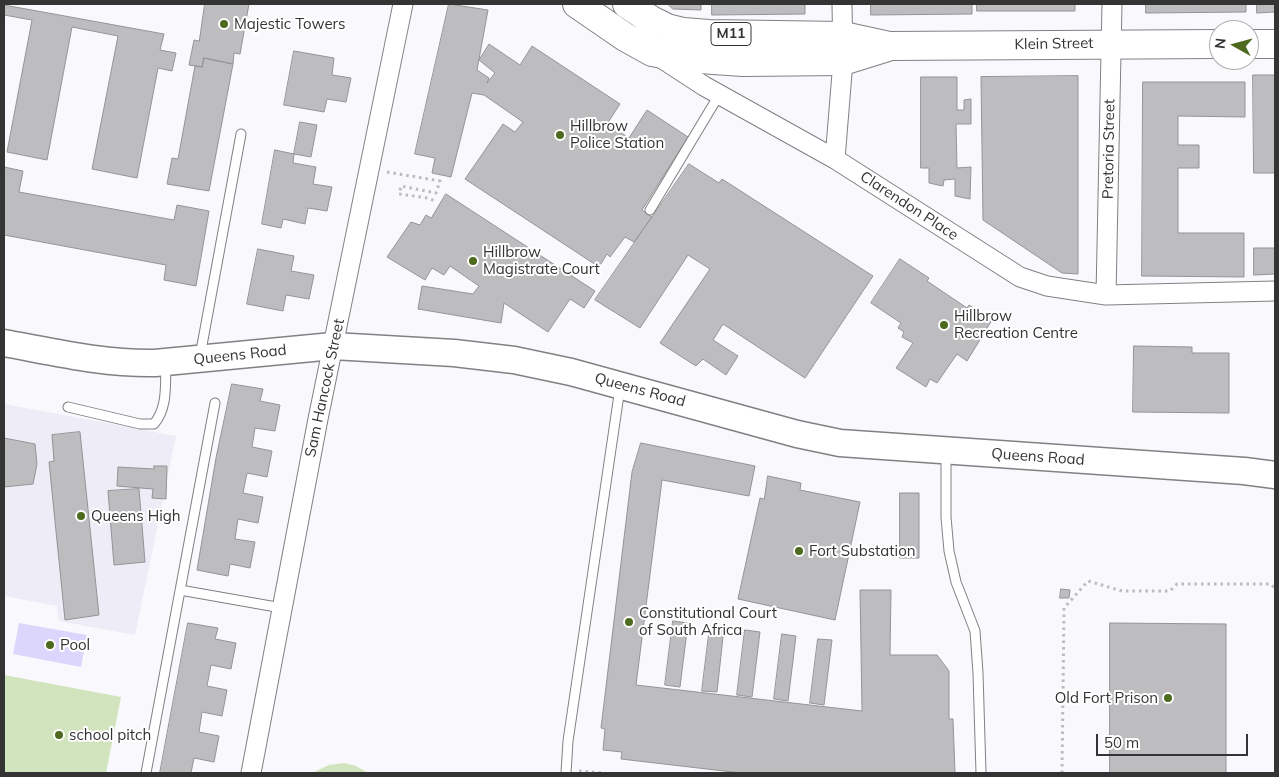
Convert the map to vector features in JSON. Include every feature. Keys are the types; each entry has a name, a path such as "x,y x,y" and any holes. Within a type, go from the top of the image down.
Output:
{"main road":[{"name":"Clarendon Place","path":"577,4 624,37 652,52"},
{"name":"M11","path":"627,4 651,20 667,28 683,32 842,48"},
{"name":"Klein Street","path":"652,52 718,61 842,48 889,46 1209,44"},
{"path":"1259,44 1275,44"}],"street":[{"name":"Sam Hancock Street","path":"251,773 318,419 403,4"},
{"path":"835,159 842,48 842,4"},
{"name":"Pretoria Street","path":"1106,295 1112,4"},
{"name":"Clarendon Place","path":"652,52 719,95 835,159 1020,277 1047,286 1106,295 1275,291"},
{"name":"Queens Road","path":"4,343 131,364 333,346 436,352 514,360 571,372 797,434 840,443 1244,471 1275,475"}],"lane":[{"path":"650,210 719,95"},
{"path":"200,358 241,134"},
{"path":"68,407 140,424 154,424 159,418 165,401 166,362"},
{"path":"566,772 568,741 621,385"},
{"path":"146,773 215,404"},
{"path":"946,451 946,517 949,551 956,582 975,631 981,773"},
{"path":"180,590 282,608"}],"path":[{"path":"369,169 440,181 436,193 401,186 399,194 428,198 435,201"},
{"path":"1062,773 1064,608 1088,581 1122,590 1170,592 1177,584 1270,584 1275,588"},
{"path":"566,772 603,773"}],"shaded area":[{"name":"Queens High","path":"4,404 176,436 135,635 59,621 57,606 4,596"},
{"name":"Pool","path":"19,623 87,635 81,667 13,654"}],"green space":[{"name":"school pitch","path":"4,675 121,697 106,773 4,773"},
{"path":"344,763 356,766 368,773 312,773 329,765"}],"building":[{"name":"Majestic Towers","path":"205,4 249,4 240,54 234,53 233,64 204,58 202,67 189,65 194,40 199,41"},
{"name":"Hillbrow Police Station","path":"449,4 488,10 477,70 489,78 487,83 495,73 479,60 489,44 520,65 532,46 620,104 607,124 629,138 647,110 688,137 642,210 652,217 634,242 625,237 610,257 607,254 599,267 465,179 503,124 515,132 523,122 484,95 472,93 451,177 432,173 435,158 415,154"},
{"path":"668,4 701,4 701,10 673,9"},
{"path":"712,4 805,4 805,14 712,15"},
{"path":"871,4 972,4 972,14 871,15"},
{"path":"977,4 1075,4 1075,11 977,11"},
{"path":"1146,4 1246,4 1246,12 1146,13"},
{"path":"1257,4 1275,4 1275,12 1257,13"},
{"path":"4,5 164,34 160,50 176,53 172,71 158,68 137,178 92,169 118,36 72,27 47,160 7,152 32,20 4,15"},
{"path":"294,51 334,58 332,75 351,78 346,102 327,99 324,112 284,105"},
{"path":"204,58 233,64 209,191 167,184 172,158 178,159 195,66 202,67"},
{"path":"1253,75 1275,75 1275,173 1254,173"},
{"path":"1078,76 1078,274 1062,273 983,220 981,77"},
{"path":"921,77 957,77 957,110 964,110 964,100 971,99 971,124 956,124 957,168 971,167 970,199 955,196 955,179 944,180 943,186 929,183 929,168 921,168"},
{"path":"1143,82 1245,82 1245,117 1178,116 1178,145 1199,145 1199,168 1178,168 1178,233 1244,233 1244,277 1142,276"},
{"path":"300,122 317,125 311,157 294,154"},
{"path":"275,150 294,154 293,163 316,167 313,184 332,187 327,211 308,208 305,224 283,219 281,228 262,224"},
{"path":"689,164 719,183 722,179 873,276 805,378 723,324 713,340 738,356 726,375 703,359 696,366 660,343 710,269 688,255 640,328 595,300"},
{"path":"4,167 23,171 19,192 174,220 177,205 209,211 196,286 164,280 166,265 4,235"},
{"name":"Hillbrow Magistrate Court","path":"446,194 595,291 584,308 570,299 548,332 504,303 501,323 418,309 422,286 473,294 479,286 450,266 444,275 432,268 425,280 387,257 411,222 420,225 426,215 431,218"},
{"path":"1254,248 1275,248 1275,274 1254,275"},
{"path":"258,249 294,256 291,271 314,275 309,299 286,295 283,311 247,304"},
{"name":"Hillbrow Recreation Centre","path":"900,259 929,278 927,281 967,308 969,305 992,320 967,361 957,354 937,383 930,379 926,387 896,368 913,343 902,337 904,332 898,328 901,323 871,303"},
{"path":"1134,346 1192,347 1192,353 1229,353 1229,413 1133,412"},
{"path":"232,384 263,389 260,401 280,405 275,431 255,428 252,447 272,451 267,477 247,473 243,493 263,497 258,523 238,519 235,539 255,542 250,568 230,564 228,576 197,570 216,458"},
{"path":"80,432 99,615 65,620 49,462 54,461 52,435"},
{"path":"4,438 35,444 37,464 33,484 4,487"},
{"name":"Constitutional Court of South Africa","path":"641,443 755,466 749,496 662,480 636,685 862,711 860,590 891,590 890,655 937,655 949,671 949,719 953,719 955,773 741,773 621,759 622,752 603,750 605,729 601,728 632,472"},
{"path":"154,466 167,466 166,499 152,498 153,489 117,486 118,467 154,469"},
{"name":"Fort Substation","path":"768,476 801,483 800,490 860,502 835,620 738,599 760,498 764,499"},
{"path":"139,489 145,562 114,565 108,491"},
{"path":"900,493 919,493 919,558 900,558"},
{"path":"1061,589 1070,590 1069,598 1060,598"},
{"path":"673,621 688,623 680,687 665,685"},
{"path":"188,623 218,628 215,639 236,643 231,669 211,665 207,686 227,690 222,716 202,712 199,732 219,736 214,762 194,758 191,773 160,773"},
{"name":"Old Fort Prison","path":"1110,623 1226,624 1226,773 1110,773"},
{"path":"710,626 724,628 717,692 702,691"},
{"path":"745,630 760,632 752,697 737,695"},
{"path":"782,634 796,636 788,701 774,699"},
{"path":"818,639 832,640 824,705 810,703"}],"place":[{"name":"Majestic Towers","path":"224,24"},
{"name":"Hillbrow Police Station","path":"560,135"},
{"name":"Hillbrow Magistrate Court","path":"473,261"},
{"name":"Hillbrow Recreation Centre","path":"944,325"},
{"name":"Queens High","path":"81,516"},
{"name":"Fort Substation","path":"799,551"},
{"name":"Constitutional Court of South Africa","path":"629,622"},
{"name":"Pool","path":"50,645"},
{"name":"Old Fort Prison","path":"1168,698"},
{"name":"school pitch","path":"59,735"}]}
